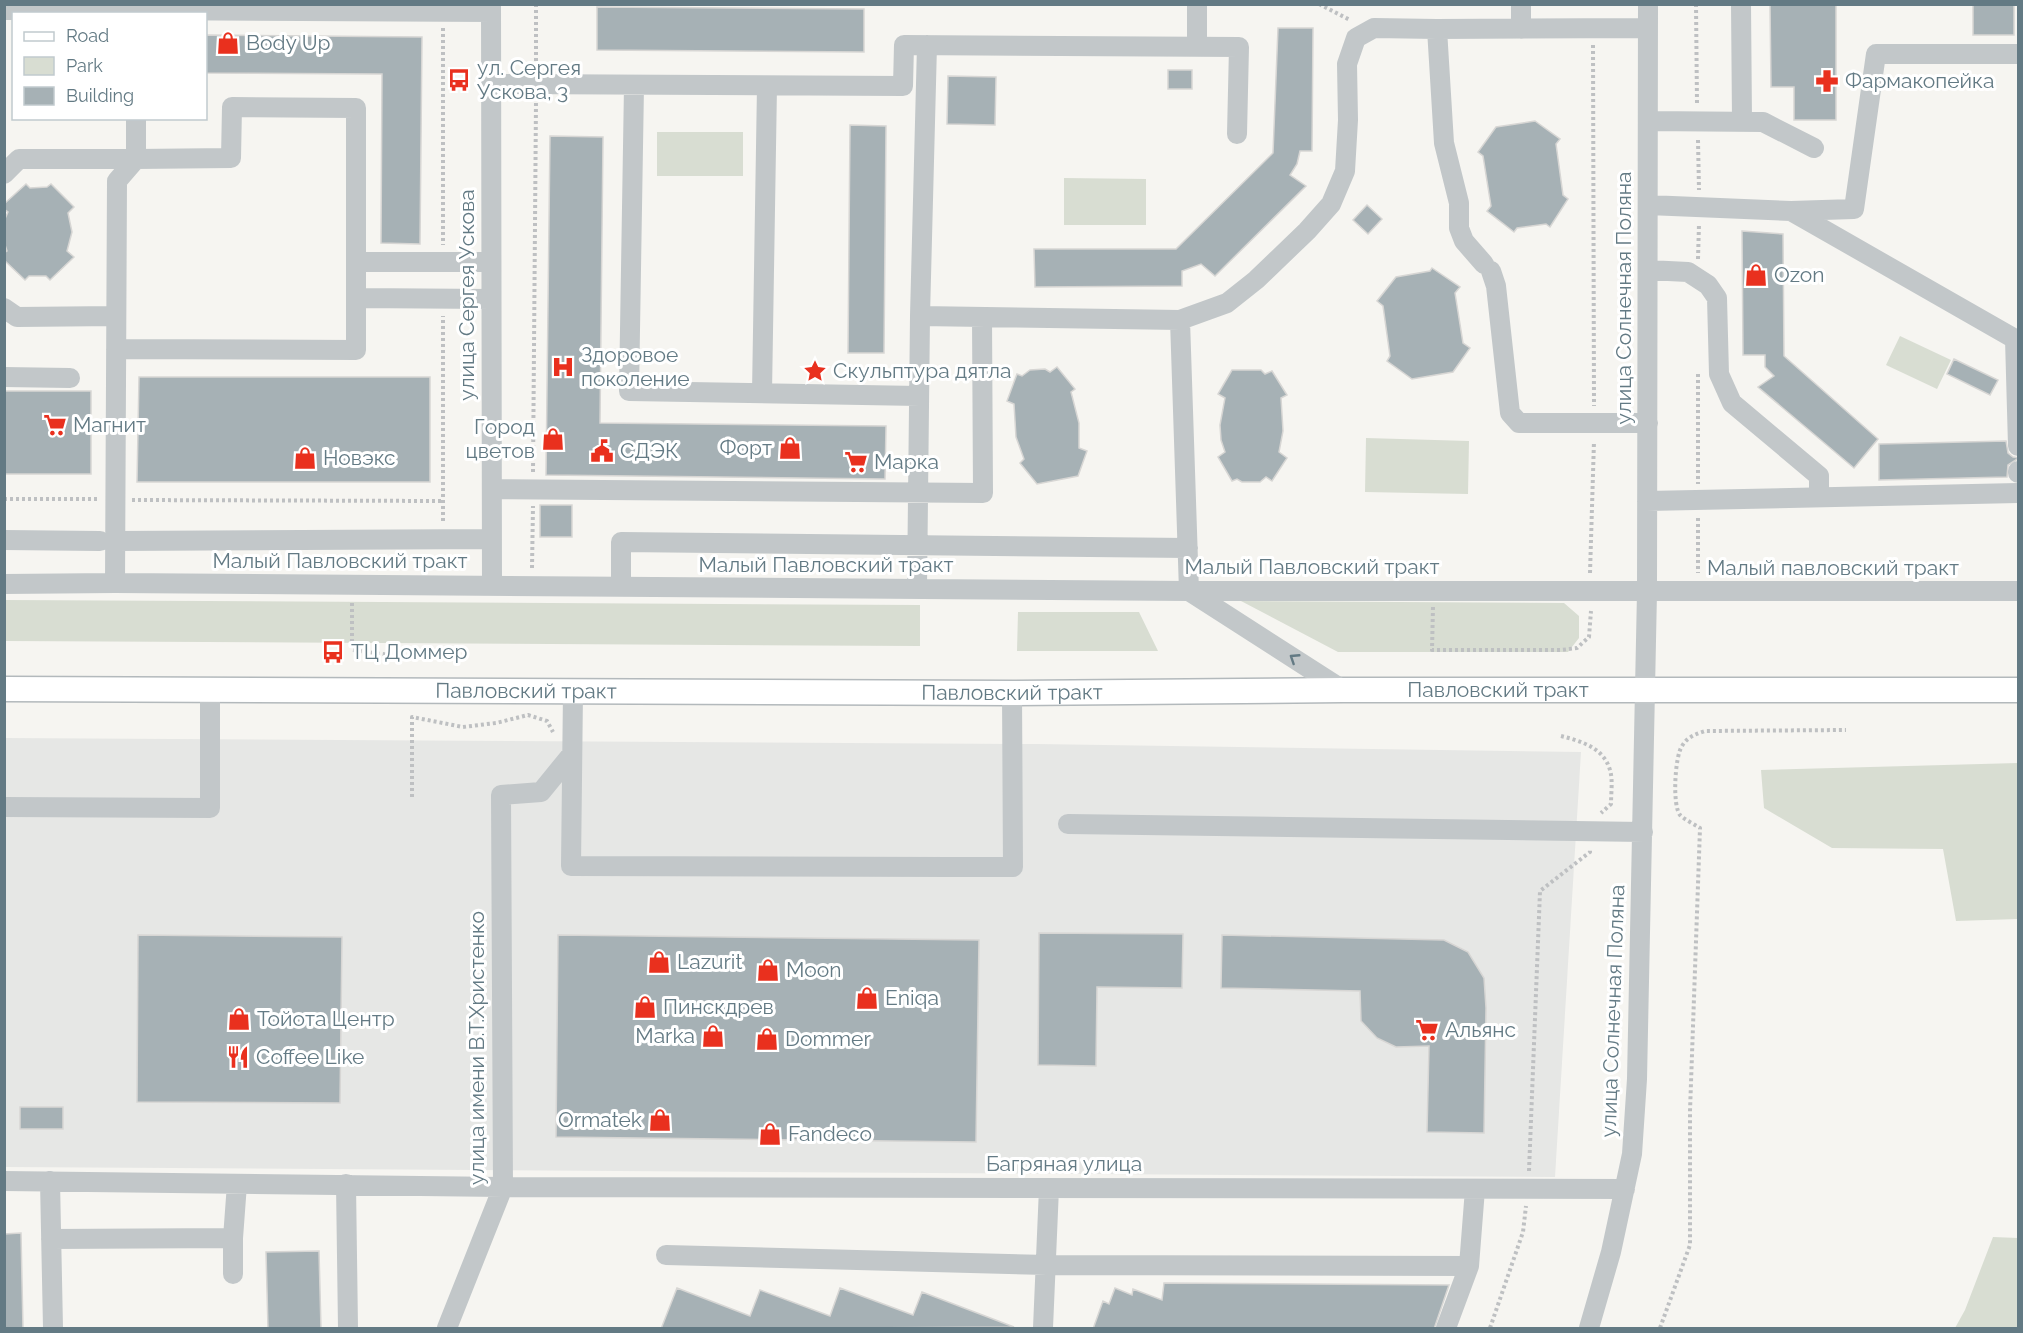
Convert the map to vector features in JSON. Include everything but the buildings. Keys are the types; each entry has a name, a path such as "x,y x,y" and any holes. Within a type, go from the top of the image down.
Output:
{"main road":[{"name":"Павловский тракт","path":"4,689 1012,693 1343,690 2019,690"}],"street":[{"path":"1197,4 1197,47"},
{"path":"1521,4 1521,29"},
{"name":"улица Солнечная Поляна","path":"1589,1329 1611,1252 1632,1154 1637,1079 1647,592 1648,4"},
{"path":"1741,4 1742,121"},
{"path":"4,10 134,12 491,8"},
{"name":"улица Сергея Ускова","path":"491,8 492,586"},
{"path":"920,316 1180,320 1227,303 1256,280 1307,231 1331,204 1345,171 1348,120 1347,64 1356,38 1374,28 1648,28"},
{"path":"1437,28 1444,142 1459,202 1459,228 1464,241 1487,267 1496,286 1510,413 1519,423 1647,423"},
{"path":"903,86 904,45 1239,47 1238,134"},
{"path":"917,589 920,316 927,45"},
{"path":"1648,205 1791,211 1854,209 1876,54 2019,54"},
{"path":"491,84 925,86"},
{"path":"634,86 629,390 919,396"},
{"path":"762,393 766,86"},
{"path":"4,174 19,159 231,159 232,107 356,108 356,350 116,349"},
{"path":"115,583 108,541 116,499 117,181 136,159 136,120"},
{"path":"1648,121 1763,122 1814,148"},
{"path":"1791,211 2015,339 2018,446"},
{"path":"356,262 491,262"},
{"path":"1648,270 1688,272 1708,285 1717,298 1719,374 1724,390 1732,403 1819,476 1819,497"},
{"path":"356,298 491,299"},
{"path":"4,308 17,317 116,316"},
{"path":"492,489 983,494 982,318"},
{"path":"1180,320 1189,591 1343,690"},
{"path":"4,377 70,378"},
{"path":"1647,501 2019,494"},
{"path":"4,540 492,539"},
{"path":"621,587 621,542 1188,548"},
{"name":"Малый Павловский тракт","path":"4,584 1647,592"},
{"name":"Малый павловский тракт","path":"1647,592 2019,591"},
{"path":"4,807 210,808 210,690"},
{"path":"573,692 571,866 1013,867 1012,693"},
{"name":"улица имени В.Т.Христенко","path":"447,1329 503,1186 501,795 541,792 572,754"},
{"path":"1068,824 1643,832"},
{"name":"Багряная улица","path":"4,1181 503,1186 1625,1189"},
{"path":"50,1181 53,1329"},
{"path":"233,1274 237,1184"},
{"path":"346,1184 348,1329"},
{"path":"1043,1329 1049,1188"},
{"path":"1446,1329 1469,1266 1475,1189"},
{"path":"51,1239 233,1238"},
{"path":"666,1255 1047,1265 1469,1266"}],"path":[{"path":"532,570 536,4"},
{"path":"1318,4 1370,30"},
{"path":"1591,573 1594,423 1593,29"},
{"path":"4,499 443,501"},
{"path":"352,586 352,650 413,658"},
{"path":"1433,606 1432,650 1577,648 1589,637 1591,611"},
{"path":"412,797 412,717 463,727 496,723 528,715 547,721 555,736"},
{"path":"1660,1329 1690,1245 1690,1111 1700,828 1679,815 1675,802 1678,755 1687,739 1705,731 1846,730"},
{"path":"1490,1329 1523,1232 1528,1188 1540,891 1590,852 1592,821 1611,804 1611,771 1603,755 1579,741 1561,736"}],"shaded area":[{"path":"5,738 1037,744 1581,752 1555,1177 5,1167"}],"green space":[{"path":"657,132 743,132 743,176 657,176"},
{"path":"1064,178 1146,179 1146,225 1064,225"},
{"path":"1900,336 1951,360 1937,389 1886,365"},
{"path":"1366,438 1469,441 1468,494 1365,492"},
{"path":"5,600 920,605 920,646 5,641"},
{"path":"1241,601 1564,603 1579,616 1579,638 1568,652 1338,652"},
{"path":"1018,612 1139,612 1158,651 1017,651"},
{"path":"2018,763 2018,919 1956,921 1943,849 1832,848 1764,808 1761,770"},
{"path":"1993,1237 2018,1238 2018,1328 1955,1328 1965,1310"}],"place":[{"name":"Body Up","path":"228,43"},
{"name":"ул. Сергея Ускова, 3","path":"459,80"},
{"name":"Фармакопейка","path":"1827,81"},
{"name":"Ozon","path":"1756,275"},
{"name":"Здоровое поколение","path":"563,367"},
{"name":"Скульптура дятла","path":"815,371"},
{"name":"Магнит","path":"55,425"},
{"name":"Город цветов","path":"553,439"},
{"name":"Форт","path":"790,448"},
{"name":"СДЭК","path":"602,451"},
{"name":"Новэкс","path":"305,458"},
{"name":"Марка","path":"856,462"},
{"name":"ТЦ Доммер","path":"333,652"},
{"name":"Lazurit","path":"659,962"},
{"name":"Moon","path":"768,970"},
{"name":"Eniqa","path":"867,998"},
{"name":"Пинскдрев","path":"645,1007"},
{"name":"Тойота Центр","path":"239,1019"},
{"name":"Альянс","path":"1427,1030"},
{"name":"Marka","path":"713,1036"},
{"name":"Dommer","path":"767,1039"},
{"name":"Coffee Like","path":"238,1057"},
{"name":"Ormatek","path":"660,1120"},
{"name":"Fandeco","path":"770,1134"}]}
